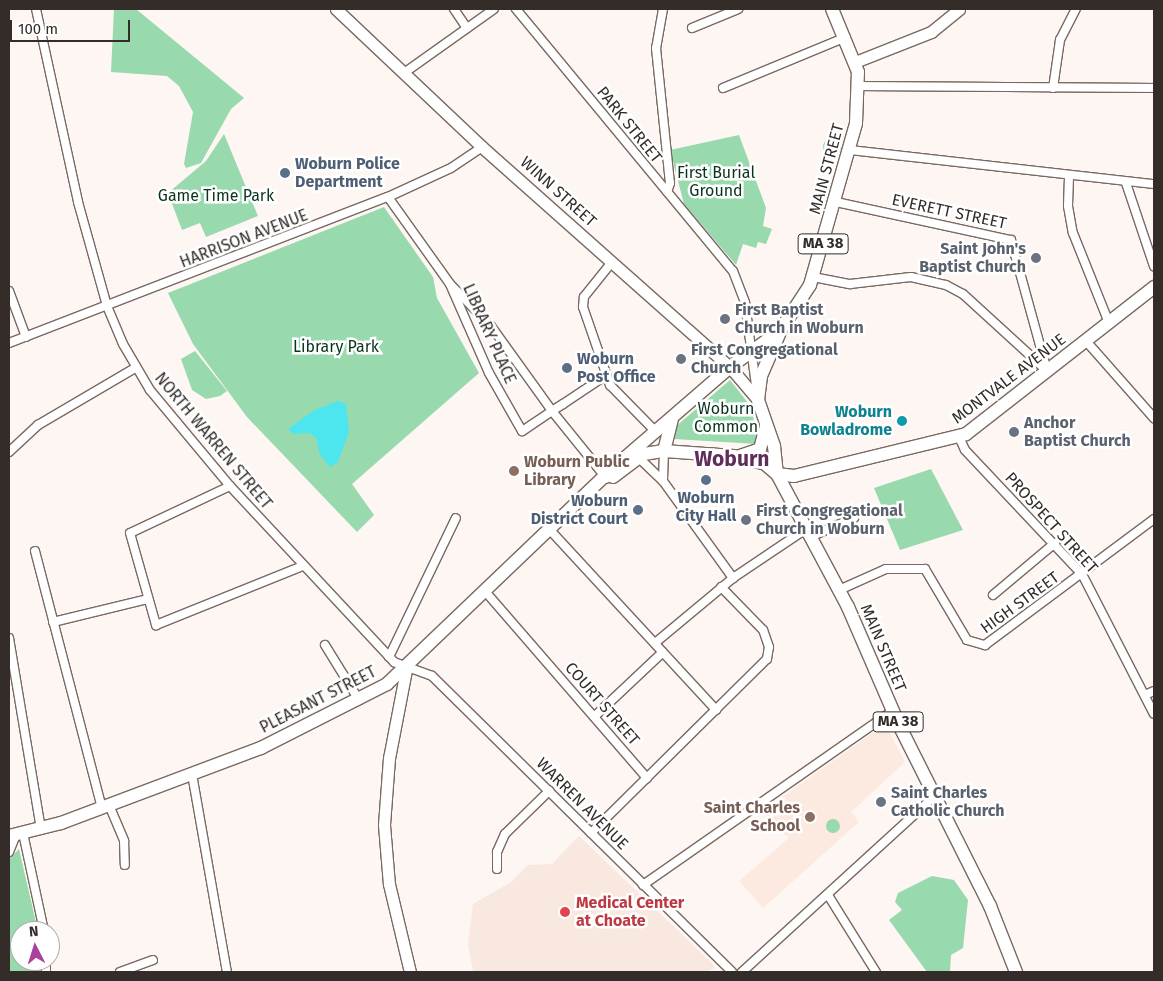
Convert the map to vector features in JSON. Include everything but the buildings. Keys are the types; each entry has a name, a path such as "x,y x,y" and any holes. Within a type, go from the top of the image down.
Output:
{"main road":[{"name":"WINN STREET","path":"336,9 482,146 730,367 758,400"},
{"name":"MAIN STREET","path":"832,9 856,62 859,86 850,150 813,277 780,332 761,376 758,400 774,446 777,474 838,590 892,711 990,906 1016,972"},
{"path":"856,62 932,32 959,9"},
{"name":"MONTVALE AVENUE","path":"777,474 794,476 959,437 1154,287"},
{"name":"MAIN STREET","path":"730,367 780,332"},
{"name":"PLEASANT STREET","path":"16,835 41,829 105,807 304,729 359,700 406,670 484,590 656,432 672,420 730,367"},
{"path":"672,420 664,450 734,456 765,464 777,474"},
{"path":"734,456 760,449 766,426"},
{"name":"PLEASANT STREET","path":"607,479 639,458 664,450"},
{"path":"406,670 389,758 384,825 389,884 410,972"}],"street":[{"name":"NORTH WARREN STREET","path":"36,9 72,176 107,306 136,368 230,486 389,657 406,670"},
{"path":"454,9 467,28"},
{"path":"404,74 494,9"},
{"name":"PARK STREET","path":"516,9 736,276 746,303 758,400"},
{"path":"663,9 656,48 670,183 667,192"},
{"path":"692,28 738,9"},
{"path":"1053,88 1062,33 1076,9"},
{"path":"722,88 846,37"},
{"path":"859,86 1154,88"},
{"name":"HARRISON AVENUE","path":"9,343 388,197 451,168 482,146"},
{"path":"850,150 1069,177 1154,184"},
{"path":"1069,177 1071,228 1108,323"},
{"path":"1126,183 1154,266"},
{"path":"388,197 450,284"},
{"name":"EVERETT STREET","path":"836,202 1011,240 1047,371"},
{"path":"612,262 583,302 605,376 656,432"},
{"path":"813,277 850,284 919,277 958,291 1047,371"},
{"name":"LIBRARY PLACE","path":"450,284 491,326 552,411 607,479"},
{"name":"LIBRARY PLACE","path":"450,284 489,373 522,431 552,411"},
{"path":"9,291 26,337"},
{"path":"1086,341 1154,418"},
{"path":"9,452 38,425 136,368"},
{"path":"552,411 605,376"},
{"name":"PROSPECT STREET","path":"959,437 965,450 1055,543 1082,574 1154,714"},
{"path":"663,481 664,450"},
{"path":"639,458 663,481 733,578"},
{"path":"230,486 131,532 147,598 157,626 303,566"},
{"path":"389,657 456,518"},
{"path":"655,643 733,578 808,533 854,518"},
{"name":"HIGH STREET","path":"838,590 886,569 925,569 934,578 967,640 980,646 997,639 1154,519"},
{"path":"550,530 716,710"},
{"path":"993,595 1055,543"},
{"path":"36,551 53,622 105,807 124,841 125,865"},
{"path":"591,833 762,666 770,650 758,623 721,587"},
{"name":"COURT STREET","path":"484,590 595,716 646,778"},
{"path":"53,622 147,598"},
{"path":"9,638 41,829"},
{"path":"325,645 359,700"},
{"path":"595,716 663,652"},
{"name":"WARREN AVENUE","path":"406,670 431,675 643,885 726,971"},
{"path":"1145,695 1154,691"},
{"path":"643,885 892,711"},
{"path":"192,774 227,972"},
{"path":"497,869 497,852 505,834 549,791"},
{"path":"742,972 935,796"},
{"path":"9,852 16,835"},
{"path":"16,835 41,921"},
{"path":"828,895 876,972"},
{"path":"120,972 154,960"}],"shaded area":[{"name":"Saint Charles School","path":"885,724 905,762 851,812 859,822 763,908 739,881 789,838 760,813"},
{"name":"Medical Center at Choate","path":"579,836 715,968 706,972 473,972 468,944 473,904 511,882 528,865 552,864"}],"green space":[{"path":"114,9 136,9 244,98 231,109 201,163 186,168 184,164 193,112 179,86 167,76 111,72"},
{"name":"Game Time Park","path":"224,134 258,216 206,237 200,223 182,230 168,193 206,161"},
{"name":"First Burial Ground","path":"739,135 766,208 763,226 772,229 766,244 758,242 756,248 743,244 736,265 684,204 670,150"},
{"path":"832,138 840,143 841,147 836,155 832,156 824,151 823,147 828,139"},
{"name":"Library Park","path":"384,207 433,277 437,298 479,373 352,484 374,515 357,532 247,417 193,344 168,293"},
{"path":"195,351 227,391 220,396 206,399 192,390 181,359"},
{"name":"Woburn Common","path":"730,380 752,408 757,444 674,439 674,428"},
{"path":"931,469 963,530 900,550 874,488"},
{"path":"830,819 836,819 840,826 836,833 830,833 826,829 826,823"},
{"path":"19,849 36,921 10,921 10,971 41,972 9,972 9,859"},
{"path":"932,876 954,880 968,900 963,948 951,955 950,971 962,972 927,972 889,920 902,910 895,902 898,893"}],"water":[{"path":"338,401 346,404 349,432 338,462 330,467 319,453 317,439 310,433 294,434 288,429 313,411"}],"place":[{"name":"Woburn Police Department","path":"285,173"},
{"name":"Saint John's Baptist Church","path":"1036,258"},
{"name":"First Baptist Church in Woburn","path":"725,319"},
{"name":"First Congregational Church","path":"681,359"},
{"name":"Woburn Post Office","path":"567,368"},
{"name":"Woburn Bowladrome","path":"902,421"},
{"name":"Anchor Baptist Church","path":"1014,432"},
{"name":"Woburn Public Library","path":"514,471"},
{"name":"Woburn City Hall","path":"706,480"},
{"name":"Woburn District Court","path":"638,510"},
{"name":"First Congregational Church in Woburn","path":"746,520"},
{"name":"Saint Charles Catholic Church","path":"881,802"},
{"name":"Saint Charles School","path":"810,817"},
{"name":"Medical Center at Choate","path":"565,912"}],"district":[{"name":"Woburn","path":"732,459"}]}
